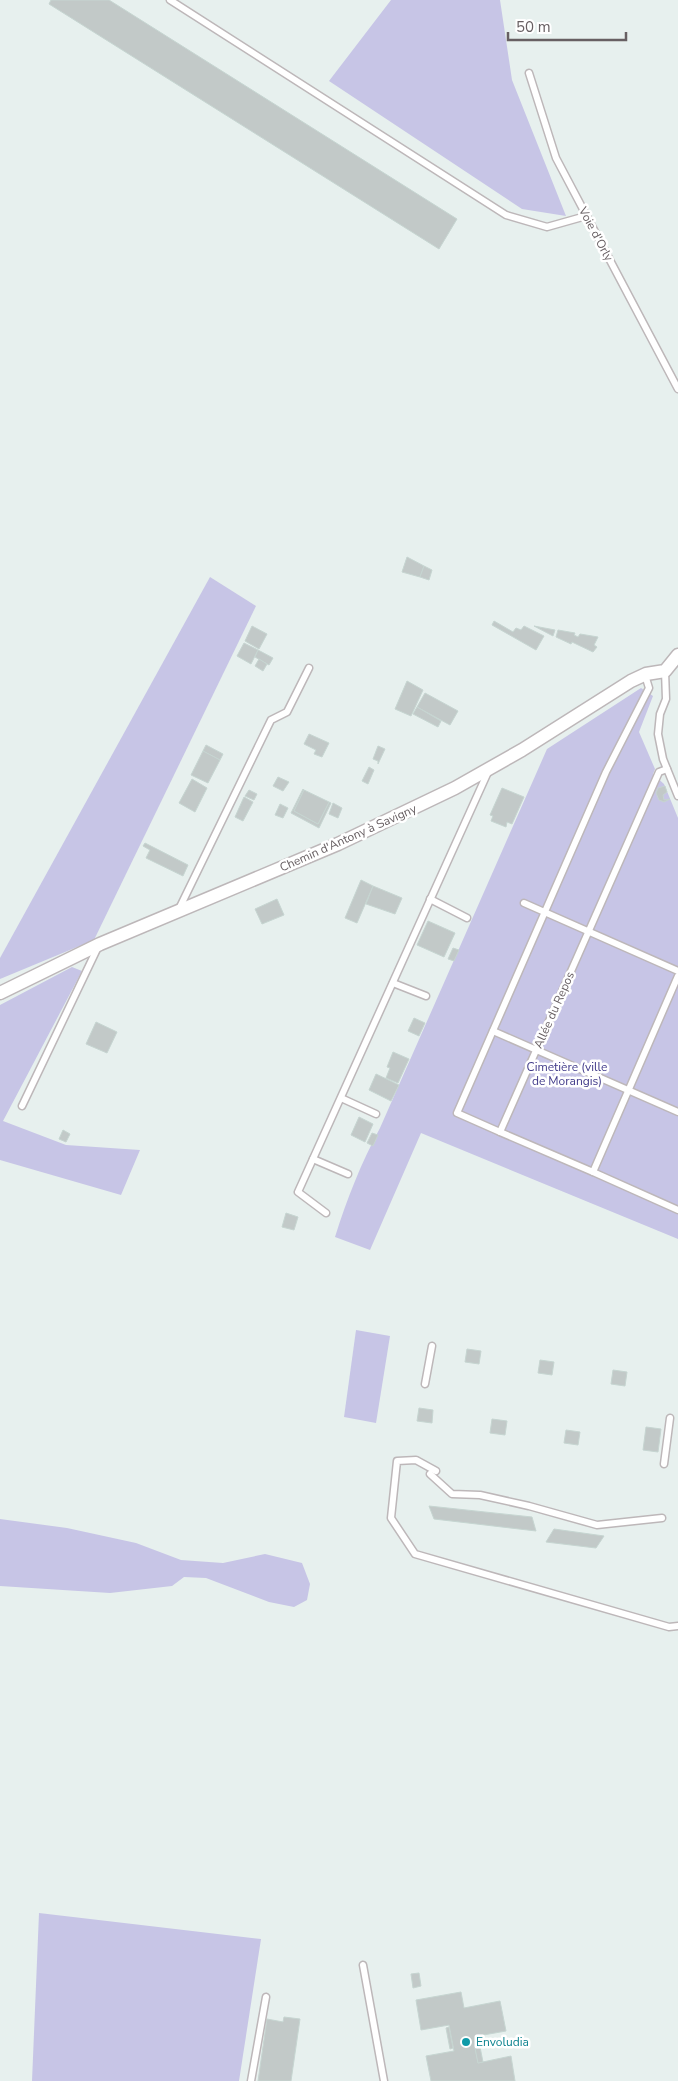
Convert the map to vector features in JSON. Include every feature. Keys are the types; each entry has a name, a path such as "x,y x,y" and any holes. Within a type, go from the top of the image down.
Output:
{"street":[{"path":"665,671 678,655"},
{"name":"Chemin d'Antony à Savigny","path":"0,993 100,944 338,844 455,788 490,769 631,681 645,675 665,671"}],"lane":[{"path":"170,0 506,215 547,227 586,216"},
{"name":"Voie d'Orly","path":"529,73 556,158 678,389"},
{"path":"178,911 271,720 287,712 309,668"},
{"path":"665,671 666,699 660,714 658,734 667,769 678,796"},
{"path":"645,675 649,688 606,772 457,1112 678,1210"},
{"path":"326,1213 298,1192 490,769"},
{"name":"Allée du Repos","path":"500,1132 659,772 667,769"},
{"path":"430,899 467,918"},
{"path":"524,903 678,970"},
{"path":"22,1106 100,944"},
{"path":"593,1172 678,976"},
{"path":"393,983 426,996"},
{"path":"492,1031 678,1112"},
{"path":"341,1098 376,1114"},
{"path":"313,1159 348,1174"},
{"path":"425,1384 432,1346"},
{"path":"664,1464 670,1418"},
{"path":"662,1518 597,1526 529,1506 480,1495 452,1494 433,1473 416,1460 397,1461 391,1518 415,1554 669,1627 678,1626"},
{"path":"363,1965 384,2081"},
{"path":"251,2081 266,1997"}],"green space":[{"path":"391,0 500,0 512,80 566,216 522,209 329,81"},
{"path":"210,577 256,606 94,940 0,979 0,958"},
{"name":"Cimetière (ville de Morangis)","path":"641,688 653,696 639,732 655,769 653,774 664,784 678,818 678,1239 421,1133 370,1250 335,1237 361,1168 547,749"},
{"path":"72,967 82,971 3,1121 66,1145 140,1150 121,1195 0,1160 0,1005"},
{"path":"356,1330 390,1336 376,1423 344,1417"},
{"path":"0,1519 67,1528 136,1543 181,1560 223,1563 265,1554 302,1563 310,1584 307,1600 294,1607 269,1602 206,1578 184,1577 172,1586 110,1593 0,1586"},
{"path":"39,1913 261,1939 239,2081 32,2081"}],"building":[{"path":"51,0 109,0 457,219 439,249 49,4"},
{"path":"407,557 424,566 420,577 402,572"},
{"path":"424,566 432,570 429,580 420,577"},
{"path":"494,621 513,632 516,628 521,630 524,626 544,636 536,650 492,625"},
{"path":"252,626 267,634 259,649 245,641"},
{"path":"534,626 555,630 553,636"},
{"path":"558,630 575,633 574,635 578,637 580,634 598,637 594,645 597,647 593,652 572,642 571,644 556,637"},
{"path":"244,643 258,650 251,664 237,656"},
{"path":"258,650 273,658 269,665 255,657"},
{"path":"259,659 267,664 263,671 255,666"},
{"path":"407,681 423,690 411,716 395,709"},
{"path":"425,693 458,711 450,725 417,707"},
{"path":"417,707 441,721 438,727 413,714"},
{"path":"309,734 329,743 322,757 314,754 316,750 304,744"},
{"path":"206,745 223,754 220,760 203,751"},
{"path":"378,746 385,749 378,764 378,761 373,759"},
{"path":"203,751 220,760 208,783 191,775"},
{"path":"369,767 374,770 368,784 362,781"},
{"path":"278,777 289,782 283,791 273,786"},
{"path":"192,779 207,788 195,812 179,803"},
{"path":"665,786 667,792 663,795 664,800 670,799 664,802 659,800 656,793 658,788"},
{"path":"502,788 524,797 512,824 507,822 506,827 491,821 493,816 490,815"},
{"path":"303,789 294,811 318,824 329,802 331,803 319,828 291,813"},
{"path":"249,790 257,794 254,800 245,796"},
{"path":"304,790 329,802 318,824 294,811"},
{"path":"244,797 253,802 243,821 235,817"},
{"path":"333,803 342,808 338,818 329,814"},
{"path":"280,804 288,808 283,818 275,815"},
{"path":"145,843 188,865 183,876 146,858 150,850 143,846"},
{"path":"361,880 373,886 357,923 345,918"},
{"path":"373,886 402,898 395,914 366,904"},
{"path":"277,899 284,915 262,924 255,909"},
{"path":"428,921 455,933 444,957 417,945"},
{"path":"453,948 459,950 454,961 448,959"},
{"path":"414,1018 425,1023 419,1036 408,1031"},
{"path":"96,1022 117,1032 107,1053 86,1044"},
{"path":"393,1052 409,1059 398,1083 386,1078 390,1068 387,1067"},
{"path":"376,1074 399,1085 391,1101 369,1090"},
{"path":"359,1117 373,1124 365,1142 351,1135"},
{"path":"63,1130 70,1134 66,1142 59,1139"},
{"path":"372,1133 378,1135 373,1146 367,1143"},
{"path":"286,1213 298,1217 294,1230 282,1227"},
{"path":"467,1349 481,1351 479,1364 465,1362"},
{"path":"540,1360 554,1362 552,1375 538,1373"},
{"path":"613,1370 627,1372 625,1386 611,1384"},
{"path":"419,1408 433,1410 432,1423 417,1421"},
{"path":"492,1419 507,1421 505,1435 490,1433"},
{"path":"646,1427 661,1429 658,1452 643,1450"},
{"path":"566,1430 580,1432 578,1445 564,1443"},
{"path":"429,1506 532,1517 536,1531 434,1519"},
{"path":"554,1529 604,1536 596,1548 546,1542"},
{"path":"419,1973 421,1986 413,1988 411,1974"},
{"name":"Envoludia","path":"461,1992 464,2008 500,2001 506,2031 478,2036 480,2047 475,2048 478,2063 511,2056 515,2081 431,2081 426,2056 454,2051 449,2025 421,2030 416,2000"},
{"path":"284,2017 300,2019 291,2081 258,2081 267,2019 283,2022"},
{"path":"449,2027 453,2048 450,2049 446,2028"},
{"path":"480,2047 483,2062 478,2063 475,2048"}],"place":[{"name":"Envoludia","path":"466,2042"}]}
